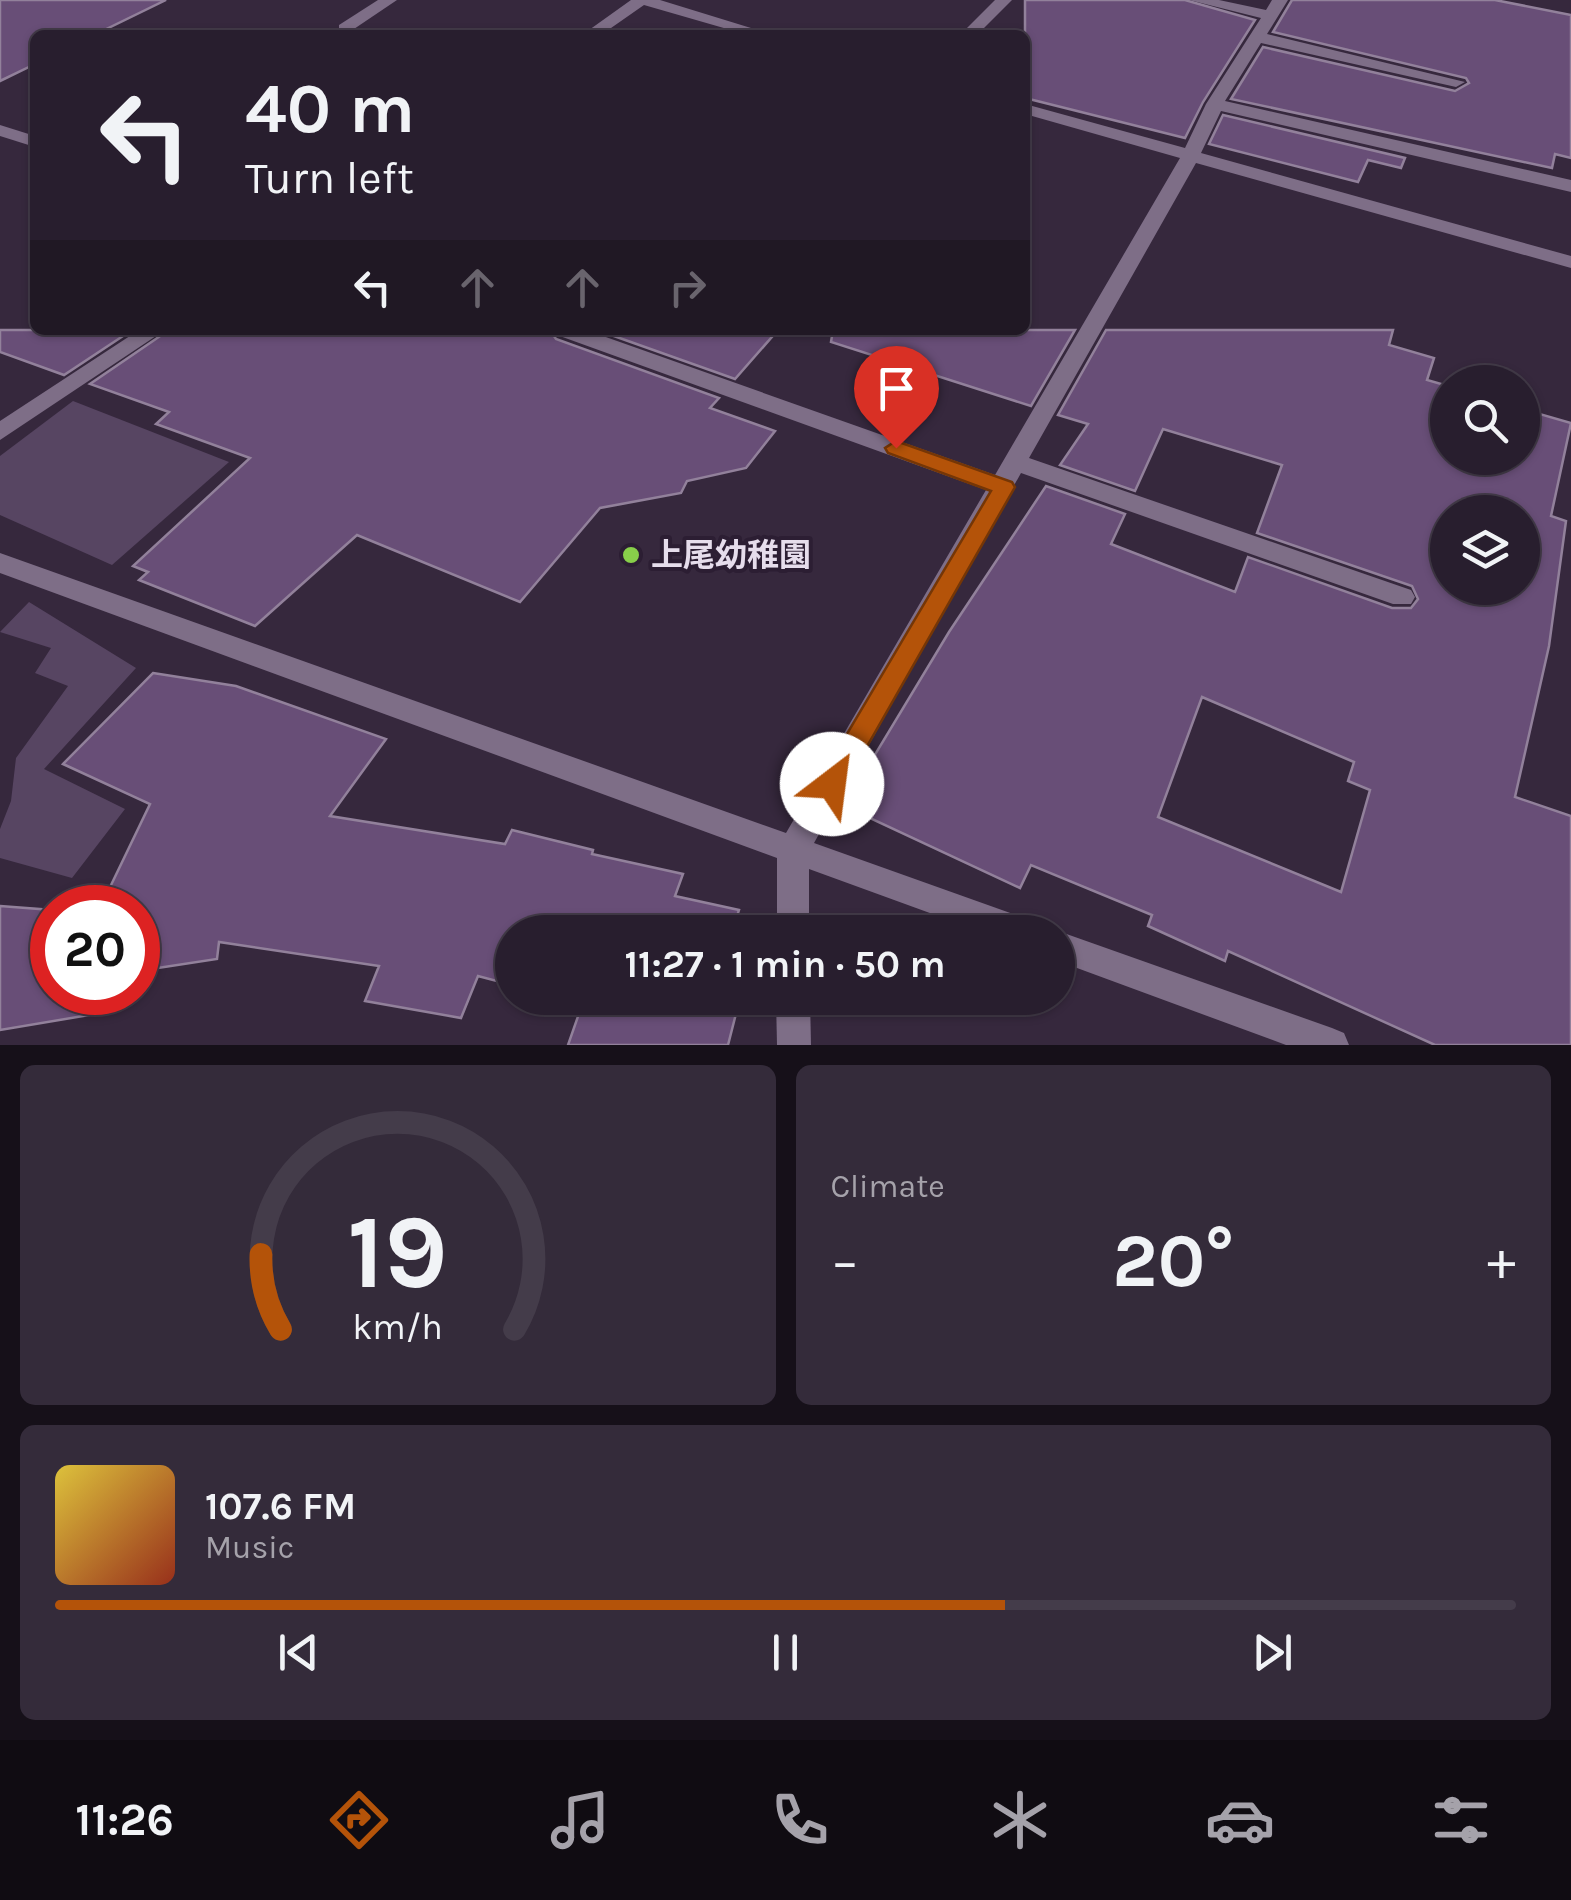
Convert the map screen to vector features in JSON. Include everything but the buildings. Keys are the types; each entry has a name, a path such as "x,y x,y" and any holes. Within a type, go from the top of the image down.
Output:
{"street":[{"path":"344,28 390,0"},
{"path":"597,30 642,0 748,30"},
{"path":"973,30 1004,0"},
{"path":"1196,0 1270,16"},
{"path":"794,915 794,850 1018,463 1190,156 1214,104 1280,0"},
{"path":"1258,36 1456,82"},
{"path":"1214,104 1571,186"},
{"path":"1030,110 1571,262"},
{"path":"0,130 30,140"},
{"path":"0,432 146,335"},
{"path":"579,335 1004,487"},
{"path":"1018,463 1402,597"},
{"path":"0,563 975,915"},
{"path":"1075,952 1332,1045"},
{"path":"794,1015 794,1045"}],"shaded area":[{"path":"73,401 229,462 112,565 0,515 0,456"},
{"path":"29,602 136,668 44,769 125,809 72,878 0,858 0,829 11,801 16,758 68,686 35,673 51,648 0,632"}],"place":[{"name":"上尾幼稚園","path":"631,555"}],"route":[{"path":"832,784 1004,487 896,448"}]}
